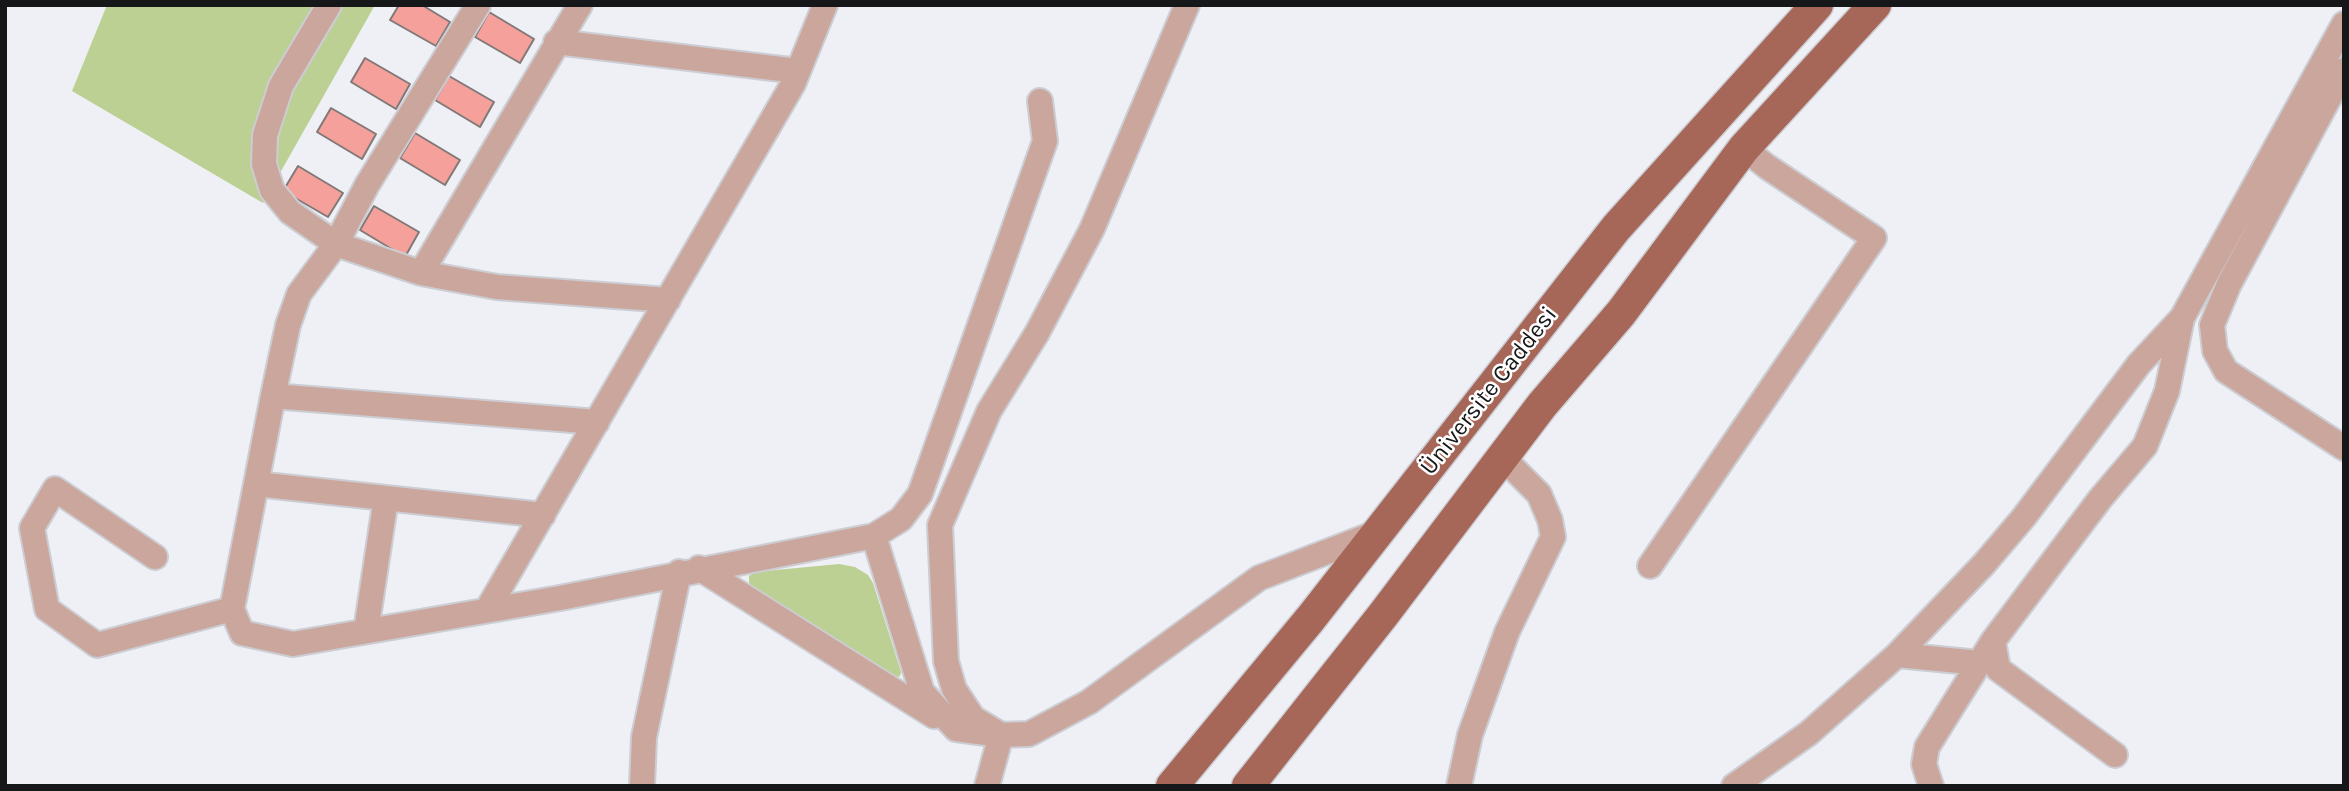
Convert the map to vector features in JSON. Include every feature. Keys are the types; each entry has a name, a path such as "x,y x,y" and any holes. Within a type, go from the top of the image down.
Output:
{"main road":[{"name":"Üniversite Caddesi","path":"1172,786 1311,618 1616,228 1817,5"},
{"name":"Üniversite Caddesi","path":"1248,786 1542,405 1621,313 1744,148 1875,5"}],"street":[{"path":"478,5 367,185 337,244 299,294 273,396 232,609 242,633 293,643 366,631 873,536 901,519 920,494 1045,141 1040,101"},
{"path":"421,273 580,5"},
{"path":"487,610 798,71 825,5"},
{"path":"1001,735 973,718 954,689 946,662 940,525 989,411 1037,333 1092,229 1187,5"},
{"path":"326,8 281,86 265,135 264,164 272,190 290,212 337,244 421,273 497,287 668,300"},
{"path":"1734,786 1809,733 1897,655 2008,536 2139,364 2182,318 2344,23"},
{"path":"556,42 798,71"},
{"path":"2344,70 2229,284 2212,325 2215,351 2225,371 2344,448"},
{"path":"1650,566 1874,238 1766,166 1744,148"},
{"path":"1931,786 1924,764 1927,747 1993,641 2100,499 2145,446 2167,391 2182,318"},
{"path":"273,396 597,422"},
{"path":"1459,786 1471,735 1507,632 1553,537 1550,520 1539,494 1503,458"},
{"path":"256,484 543,514"},
{"path":"155,557 55,489 32,528 47,609 97,645 232,609"},
{"path":"366,631 386,498"},
{"path":"689,570 956,729 1001,735 1029,734 1089,702 1259,578 1376,533"},
{"path":"873,536 922,692 956,729"},
{"path":"642,786 645,737 689,570"},
{"path":"1993,641 1998,669 2115,755"},
{"path":"1897,655 1980,663"},
{"path":"987,786 1001,735"}],"green space":[{"path":"107,5 375,5 263,203 72,91"},
{"path":"839,564 855,567 868,575 873,583 900,676 895,678 754,590 749,582 749,576 755,572"}],"building":[{"path":"399,5 422,5 450,22 436,46 390,20"},
{"path":"489,12 534,39 520,63 475,37"},
{"path":"365,58 410,84 396,109 351,82"},
{"path":"449,76 494,102 480,127 435,100"},
{"path":"331,108 376,134 362,159 317,132"},
{"path":"415,133 460,160 445,185 400,158"},
{"path":"298,166 343,193 328,217 283,191"},
{"path":"374,206 419,232 405,257 360,230"}]}
